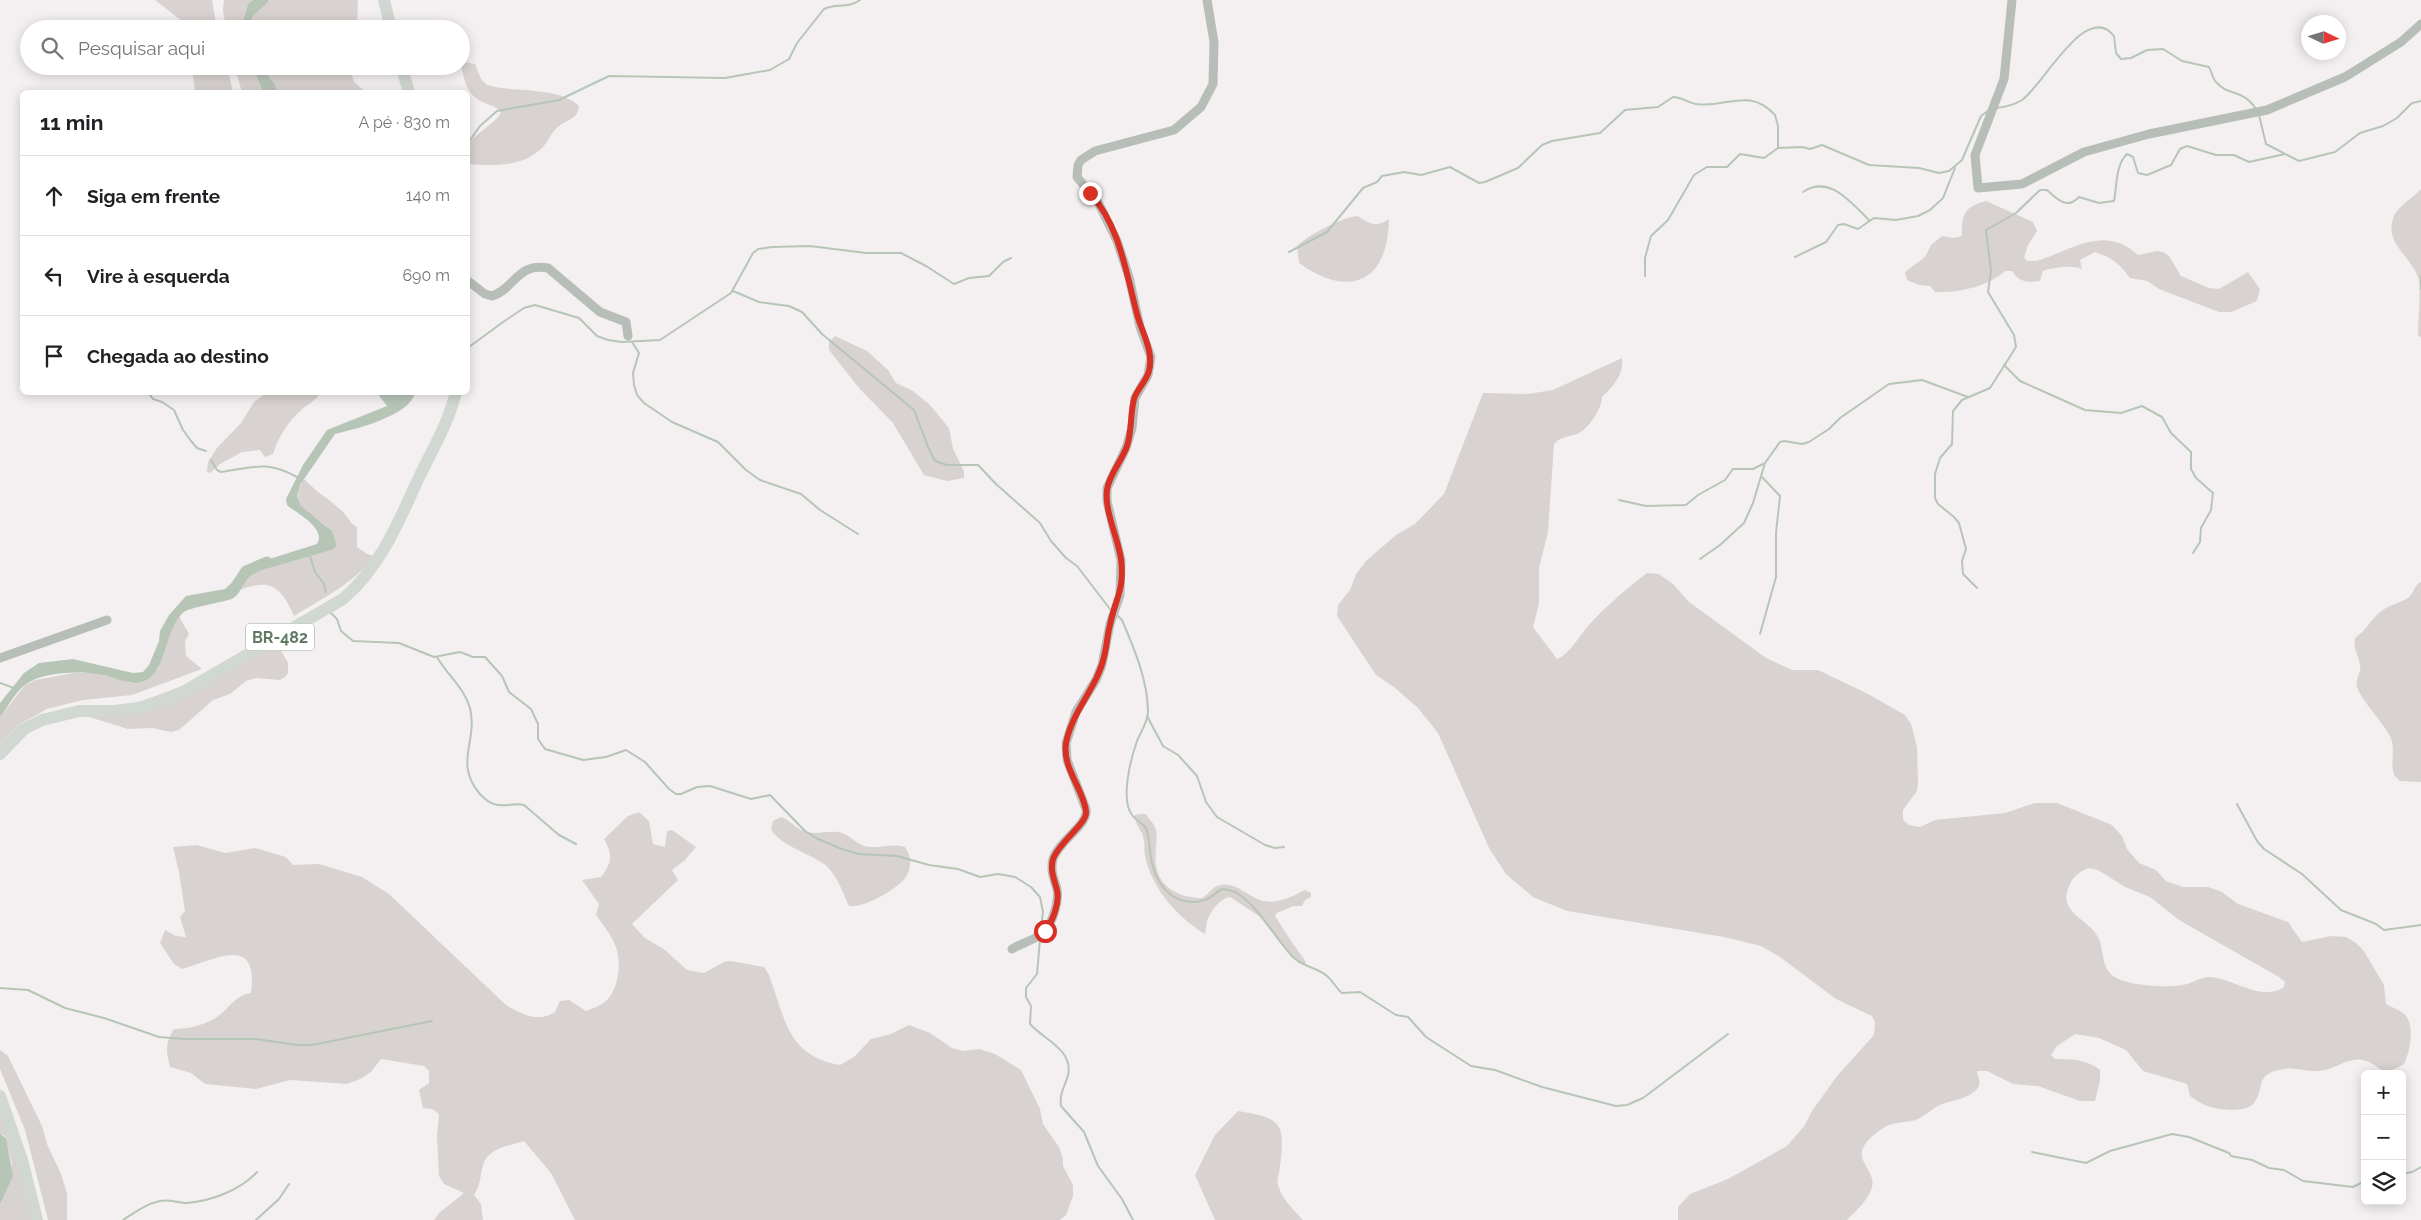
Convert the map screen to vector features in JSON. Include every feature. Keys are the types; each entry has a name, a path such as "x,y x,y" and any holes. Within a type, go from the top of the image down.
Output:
{"highway":[{"path":"384,0 389,20"},
{"path":"404,75 408,90"},
{"name":"BR-482","path":"0,754 24,729 42,720 79,711 115,711 139,708 178,695 344,599 359,586 374,567 388,543 446,423 455,395"},
{"path":"0,1096 22,1160 38,1220"}],"street":[{"path":"1012,948 1043,933 1049,926 1058,896 1052,869 1053,860 1063,842 1083,823 1086,817 1086,809 1068,765 1066,748 1076,712 1096,680 1102,665 1110,624 1120,595 1121,560 1107,501 1107,488 1126,448 1132,428 1134,398 1148,375 1150,364 1150,351 1140,327 1123,257 1099,204 1079,182 1078,165 1086,156 1095,151 1174,130 1201,107 1213,84 1214,42 1207,0"},
{"path":"2012,0 2004,79 1975,155 1978,188 2022,184 2084,152 2149,134 2267,110 2345,77 2401,42 2421,24"},
{"path":"470,283 485,294 492,296 526,270 540,267 548,268 600,312 626,322 628,336"},
{"path":"0,658 107,620"}],"shaded area":[{"path":"155,0 212,0 215,20 181,20"},
{"path":"224,0 253,0 248,4 244,20 225,20"},
{"path":"253,0 269,0 252,20 244,20 248,4"},
{"path":"269,0 358,0 357,20 252,20"},
{"path":"470,63 475,64 481,79 487,85 560,95 579,106 575,116 557,128 542,148 526,159 497,165 470,164 470,142 501,113 496,108 473,96 464,75 470,75"},
{"path":"193,75 229,75 233,90 195,90"},
{"path":"237,75 256,75 262,90 241,90"},
{"path":"256,75 268,75 276,90 262,90"},
{"path":"268,75 352,75 354,82 364,90 276,90"},
{"path":"2421,189 2421,338 2418,335 2419,281 2416,272 2395,243 2391,226 2396,212"},
{"path":"1986,201 2033,222 2037,231 2028,245 2024,257 2027,261 2036,261 2088,242 2100,240 2113,241 2125,246 2138,255 2157,251 2163,252 2169,256 2181,276 2209,288 2219,289 2248,272 2260,289 2257,301 2231,312 2219,312 2159,289 2147,281 2130,278 2115,262 2095,252 2080,260 2082,269 2068,267 2043,271 2040,281 2024,281 2012,271 2005,271 1998,277 1972,288 1935,292 1930,286 1919,285 1907,280 1905,272 1925,257 1931,245 1942,236 1954,238 1962,236 1962,222 1966,212 1973,206"},
{"path":"1358,216 1373,224 1389,219 1387,241 1382,258 1373,271 1362,278 1349,282 1334,280 1317,274 1299,263 1297,246 1303,241 1334,223"},
{"path":"835,336 867,351 888,370 896,383 913,391 930,405 949,428 953,449 964,471 964,478 947,481 924,475 893,423 859,388 829,350 829,342"},
{"path":"1622,358 1620,375 1602,397 1598,412 1591,422 1579,433 1563,438 1554,444 1548,532 1539,568 1539,604 1533,627 1557,659 1566,653 1585,629 1624,591 1647,573 1659,574 1673,584 1689,602 1766,658 1792,670 1818,670 1868,694 1905,715 1911,724 1917,747 1917,791 1903,810 1903,820 1909,825 1920,827 1935,820 2005,813 2035,803 2057,803 2112,825 2122,836 2127,849 2139,863 2156,870 2166,881 2183,887 2208,887 2222,892 2238,904 2288,922 2302,942 2331,936 2346,937 2356,943 2364,951 2384,985 2386,1004 2402,1012 2410,1024 2411,1038 2404,1064 2392,1070 2382,1070 2362,1060 2351,1060 2324,1070 2288,1069 2274,1071 2264,1078 2257,1097 2251,1106 2227,1110 2210,1107 2197,1101 2190,1096 2187,1084 2143,1071 2126,1050 2099,1038 2075,1034 2057,1046 2051,1055 2055,1059 2084,1062 2100,1070 2100,1081 2095,1101 2080,1101 2038,1086 2013,1084 1987,1071 1977,1071 1979,1085 1973,1093 1938,1106 1915,1120 1889,1125 1869,1139 1863,1148 1862,1155 1873,1182 1871,1190 1864,1202 1847,1220 1678,1220 1678,1207 1690,1194 1728,1179 1787,1146 1805,1125 1812,1111 1837,1076 1874,1035 1875,1022 1872,1016 1836,999 1780,957 1761,946 1724,937 1567,911 1533,897 1506,874 1489,848 1438,733 1418,708 1394,687 1376,675 1337,616 1338,605 1350,590 1356,574 1366,561 1396,535 1415,524 1444,494 1483,393 1528,394 1553,390","holes":["2088,868 2098,870 2125,887 2150,897 2179,920 2279,977 2285,982 2284,987 2275,991 2256,991 2226,980 2208,977 2182,985 2166,986 2136,984 2118,979 2106,967 2098,937 2071,910 2066,897 2073,879"]},
{"path":"264,395 318,395 289,423 273,454 265,457 260,450 242,452 220,464 210,473 207,472 208,462 217,448 241,423 254,402"},
{"path":"379,395 414,395 411,401 393,415 368,425 335,434 300,485 297,496 301,506 332,531 337,546 332,550 259,571 248,578 239,593 232,599 184,612 177,619 157,669 152,676 144,681 135,683 99,674 77,672 43,676 22,687 0,717 0,703 24,673 39,663 73,659 133,673 143,672 149,665 159,641 160,631 169,615 186,596 225,589 239,576 263,561 317,544 318,532 309,521 287,505 286,499 303,465 327,430 387,406"},
{"path":"304,479 341,510 352,524 357,527 357,547 367,554 374,556 366,566 347,582 294,616 284,598 274,588 260,585 240,590 248,576 259,571 332,550 337,546 327,527 306,511 299,501 299,488"},
{"path":"2421,582 2421,782 2400,781 2394,775 2393,745 2390,736 2357,687 2360,667 2355,648 2355,638 2379,613 2409,597"},
{"path":"179,616 189,634 185,641 186,656 202,669 132,695 83,700 47,709 20,724 0,745 0,717 25,685 35,680 73,673 97,673 131,683 158,669 170,630"},
{"path":"274,638 288,663 288,673 285,677 280,680 256,678 246,681 230,694 213,700 179,730 171,732 152,728 128,729 86,716 143,701 187,684"},
{"path":"639,812 649,821 653,844 665,847 667,831 672,830 696,847 685,860 672,870 678,880 632,924 645,938 665,950 687,970 704,973 724,962 731,961 764,967 769,975 791,1033 798,1044 822,1060 840,1065 854,1057 871,1039 891,1034 909,1025 930,1033 952,1048 963,1051 979,1049 995,1054 1021,1070 1040,1109 1043,1124 1059,1147 1063,1166 1073,1185 1073,1196 1066,1215 1060,1220 575,1220 551,1173 524,1141 494,1151 485,1160 474,1195 481,1204 483,1220 434,1220 439,1213 464,1193 444,1184 439,1176 437,1137 439,1114 432,1109 423,1108 419,1090 429,1083 429,1071 424,1066 381,1059 371,1072 347,1084 290,1080 256,1089 205,1084 191,1073 170,1067 167,1048 174,1029 200,1025 217,1017 238,998 251,993 252,974 248,963 241,957 232,955 182,969 174,964 160,943 165,930 176,936 186,937 180,917 185,911 173,847 197,845 225,853 255,848 286,857 293,865 319,864 362,877 389,894 506,1005 530,1016 543,1017 555,1012 560,1001 569,1000 586,1011 602,1004 611,995 618,974 617,951 611,937 596,915 599,904 582,880 601,877 610,859 609,850 604,839 628,816"},
{"path":"1146,814 1156,830 1158,873 1167,886 1179,894 1202,898 1217,886 1230,885 1258,899 1270,902 1286,899 1305,890 1311,893 1311,897 1305,900 1302,906 1293,906 1277,913 1275,916 1306,962 1305,965 1300,964 1292,957 1259,916 1230,897 1219,903 1210,914 1205,934 1176,911 1160,891 1148,868 1143,836 1135,818 1135,815"},
{"path":"781,817 804,831 842,833 866,846 896,845 905,847 910,860 908,873 905,879 882,896 873,901 849,906 838,882 826,866 815,858 788,845 771,830 773,821"},
{"path":"0,1050 8,1056 42,1126 47,1144 61,1174 67,1193 67,1220 48,1220 25,1130 0,1069"},
{"path":"0,1099 36,1220 0,1220 0,1204 12,1164 5,1136 0,1134"},
{"path":"1238,1111 1263,1116 1277,1124 1282,1139 1278,1185 1285,1199 1303,1220 1215,1220 1195,1175 1215,1135"},
{"path":"0,1134 6,1138 13,1176 0,1204"}],"waterway":[{"path":"470,140 480,126 497,111 559,100 609,76 725,78 770,70 789,59 797,43 824,9 833,6 850,5 860,0"},
{"path":"1996,108 2022,100 2031,92 2065,49 2078,37 2091,29 2103,28 2114,36 2116,53 2121,59 2131,58 2147,50 2163,49 2182,61 2209,67 2215,80 2221,87 2246,98 2256,109"},
{"path":"1289,252 1327,232 1363,188 1377,182 1382,176 1404,172 1421,175 1450,167 1479,183 1485,182 1518,168 1542,145 1552,141 1600,133 1625,110 1658,107 1673,97 1706,105 1746,100 1765,106 1775,115 1778,126 1778,148"},
{"path":"2259,115 2266,144 2299,161 2335,152 2360,133 2383,126 2397,118 2412,103 2421,101"},
{"path":"1645,276 1645,258 1651,236 1668,220 1694,175 1707,167 1727,167 1740,154 1764,158 1778,148 1802,147 1810,149 1822,145 1869,165 1919,168 1939,173 1949,171 1962,160 1981,116 1989,110"},
{"path":"1977,588 1963,574 1962,561 1966,549 1959,523 1938,504 1935,498 1935,474 1940,458 1952,444 1953,411 1962,400 1990,388 2016,347 2014,335 1988,292 1991,271 1986,230 2016,213 2040,190 2047,190 2058,200 2066,203 2075,201 2079,197 2099,203 2114,201 2118,170 2127,154 2133,157 2138,173 2147,175 2171,165 2180,149 2187,146 2216,155 2234,155 2249,162 2285,154"},
{"path":"1795,257 1826,242 1838,225 1844,224 1858,229 1874,218 1896,220 1918,216 1930,210 1943,198 1955,168"},
{"path":"1803,192 1813,187 1831,188 1847,199 1869,220"},
{"path":"470,346 524,308 535,305 579,318 597,336 608,340 622,342 660,340 731,293 753,253 758,249 810,246 866,253 901,253 954,284 969,278 989,276 1003,262 1011,258"},
{"path":"2421,277 2421,289"},
{"path":"733,291 759,302 789,306 802,312 822,334 914,410 935,461 947,465 978,465 996,484 1040,523 1051,541 1066,558 1077,566 1110,609"},
{"path":"632,342 639,353 633,373 634,385 637,395 644,403 672,422 718,442 746,470 760,480 801,494 820,510 858,534"},
{"path":"2004,365 2020,381 2085,410 2121,413 2142,406 2162,417 2171,433 2191,452 2191,469 2196,478 2213,493 2211,510 2201,528 2200,542 2193,553"},
{"path":"1700,559 1720,545 1744,523 1753,503 1765,463 1780,442 1802,444 1809,442 1889,384 1922,380 1968,397"},
{"path":"150,395 153,399 162,402 174,410 183,430 191,441 197,448 206,451"},
{"path":"211,460 217,470 221,472 261,466 288,472 299,478"},
{"path":"1619,500 1646,506 1686,505 1698,495 1725,480 1733,469 1753,469 1763,464"},
{"path":"1760,634 1776,577 1776,533 1780,496 1762,477"},
{"path":"309,553 315,572 324,584 326,592"},
{"path":"236,586 246,571 267,562"},
{"path":"330,612 337,619 341,631 353,641 399,643 434,657 460,652 473,657 485,657 502,676 509,692 531,709 538,724 538,739 545,749 583,760 606,757 626,750 645,762 669,789 676,794 681,794 697,787 710,786 751,799 770,795 805,831 842,849 859,854 897,856 929,865 958,869 980,877 998,874 1015,877 1031,887 1040,897 1043,912 1041,928"},
{"path":"1117,615 1122,620 1136,653 1146,688 1148,712 1132,757 1127,799 1132,815 1146,828 1155,872 1159,881 1170,894 1178,899 1195,902 1205,900 1222,889 1232,891 1252,906 1286,949 1301,963 1323,973 1342,993 1360,992 1396,1015 1408,1017 1426,1037 1471,1066 1495,1070 1542,1087 1616,1106 1627,1105 1643,1098 1728,1034"},
{"path":"437,657 460,687 470,708 472,720 467,762 468,772 479,793 488,801 498,805 524,805 559,835 576,844"},
{"path":"0,683 14,688"},
{"path":"1147,716 1163,746 1178,755 1197,776 1206,802 1217,817 1265,845 1275,848 1284,847"},
{"path":"2237,804 2257,841 2264,849 2302,874 2341,910 2376,924 2384,930 2421,925"},
{"path":"1040,939 1037,974 1026,988 1026,997 1031,1006 1030,1024 1056,1046 1066,1059 1069,1066 1061,1106 1084,1132 1098,1166 1122,1199 1133,1220"},
{"path":"0,988 28,990 65,1008 104,1018 159,1037 184,1039 256,1039 297,1045 312,1045 432,1021"},
{"path":"2032,1152 2086,1163 2110,1151 2172,1134 2189,1137 2229,1153 2231,1156 2252,1160 2269,1168 2284,1170 2303,1181 2353,1187 2361,1183"},
{"path":"2406,1173 2421,1167"},
{"path":"123,1220 155,1202 167,1200 187,1203 196,1202 225,1194 243,1184 257,1172"},
{"path":"256,1220 279,1199 289,1184"}],"route":[{"path":"1045,931 1052,919 1058,896 1052,869 1053,860 1063,842 1070,833 1083,823 1087,814 1067,760 1066,748 1070,727 1076,712 1099,673 1104,659 1112,615 1119,600 1122,580 1121,560 1117,536 1107,501 1107,488 1126,448 1132,428 1134,398 1148,375 1151,357 1140,327 1123,257 1103,211 1090,193"}]}
